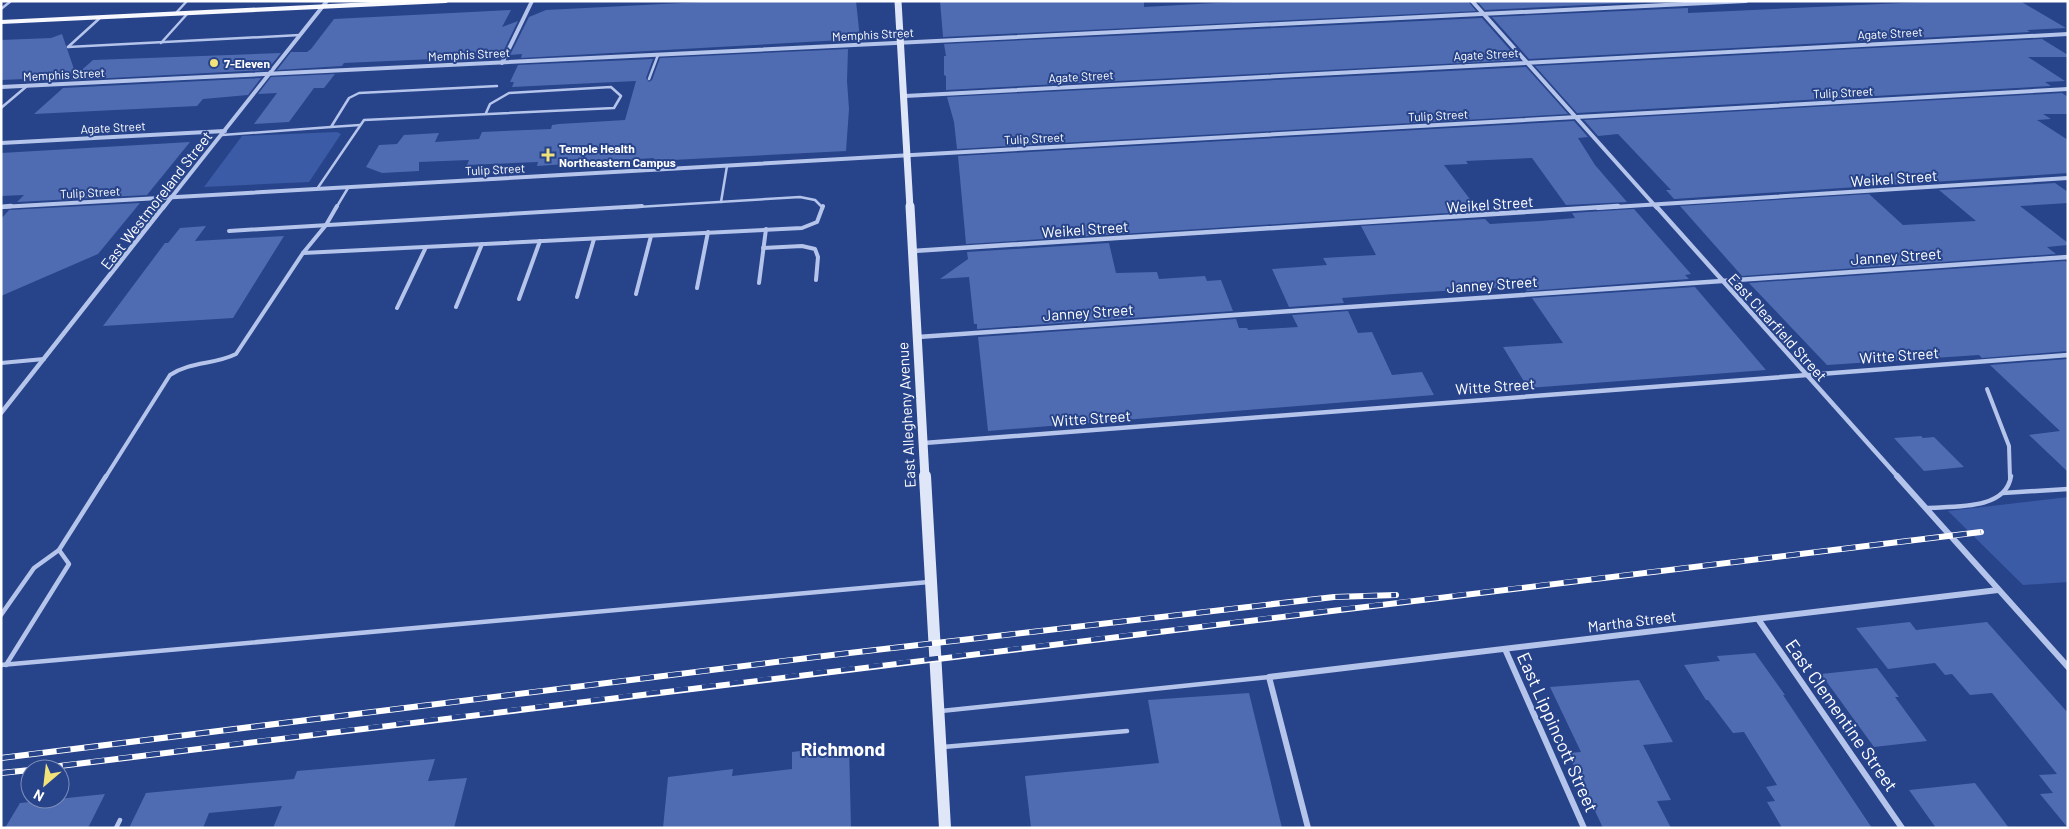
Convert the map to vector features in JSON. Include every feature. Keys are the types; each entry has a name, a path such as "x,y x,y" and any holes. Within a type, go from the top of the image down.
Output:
{"main road":[{"path":"1,22 175,14 324,4 446,1"},
{"name":"East Allegheny Avenue","path":"898,1 945,828"}],"street":[{"path":"502,62 532,1"},
{"name":"East Clearfield Street","path":"1472,1 1804,375 2068,667"},
{"name":"Memphis Street","path":"1,88 1746,1"},
{"name":"East Westmoreland Street","path":"1,413 324,4"},
{"name":"Agate Street","path":"904,96 2068,34"},
{"name":"Tulip Street","path":"1,207 2068,89"},
{"name":"Agate Street","path":"1,143 224,133"},
{"name":"Weikel Street","path":"913,251 2068,178"},
{"name":"Janney Street","path":"918,337 2068,257"},
{"name":"Witte Street","path":"924,443 2068,355"},
{"name":"Martha Street","path":"1269,677 1998,590"},
{"name":"East Clementine Street","path":"1758,619 1902,828"},
{"name":"East Lippincott Street","path":"1504,649 1584,828"},
{"path":"1269,677 1308,828"}],"lane":[{"path":"1,9 11,1"},
{"path":"175,14 187,1"},
{"path":"161,42 188,13"},
{"path":"101,17 68,47 300,35"},
{"path":"649,79 658,55"},
{"path":"1,108 27,86"},
{"path":"331,127 349,98 359,93 497,86"},
{"path":"317,189 364,120 388,117 614,108 621,96 618,91 611,87 508,93 490,104 486,113"},
{"path":"224,133 360,125"},
{"path":"720,202 728,166"},
{"path":"1,615 34,568 59,550 157,392 170,375 192,362 220,360 236,354 304,253 326,225 348,188"},
{"path":"229,231 800,197 815,200 823,206 821,217 814,225 651,236 304,253"},
{"path":"758,283 766,229"},
{"path":"697,288 708,232"},
{"path":"636,294 651,236"},
{"path":"577,296 594,238"},
{"path":"519,299 540,241"},
{"path":"456,307 482,244"},
{"path":"763,248 802,246 815,249 818,257 816,280"},
{"path":"397,308 426,247"},
{"path":"1,363 44,359"},
{"path":"1924,508 1976,504 1996,500 2010,481 2010,460 2005,430 1987,389"},
{"path":"2003,492 2068,488"},
{"path":"4,665 69,564 59,550"},
{"path":"4,665 932,582"},
{"path":"939,712 1269,677"},
{"path":"941,747 1128,731"},
{"path":"116,828 120,820"}],"shaded area":[{"path":"337,132 341,134 309,182 204,187 242,136"},
{"path":"2068,497 2068,582 2023,585 1948,511"}],"building":[{"path":"721,1 856,1 860,39 521,58 522,54 510,55 529,17 546,10"},
{"path":"940,1 1144,1 1144,7 1251,1 1468,1 1476,11 943,37"},
{"path":"1477,1 1665,1 1485,10"},
{"path":"1946,1 2020,1 2066,28 2027,30 2030,32 1529,59 1492,17 1688,8 1688,13"},
{"path":"511,10 502,27 518,21 501,56 344,63 342,66 277,70 291,52 307,52 311,49 334,19"},
{"path":"1482,18 1519,60 946,90 946,76 944,75 944,56 946,56 944,44"},
{"path":"62,34 76,75 93,60 281,53 267,70 71,80 74,77 1,80 1,40 51,38"},
{"path":"2042,39 2068,55 2068,57 2028,57 2065,81 2045,82 2051,86 1577,113 1535,66"},
{"path":"848,49 847,81 849,109 846,151 653,161 654,158 537,166 538,162 467,165 469,160 419,162 419,171 382,173 366,167 379,145 397,144 404,135 439,133 435,142 479,139 482,132 551,129 552,125 559,124 625,120 636,81 512,87 514,82 510,82 518,65 653,59 646,78 649,82 652,80 660,58"},
{"path":"1526,67 1568,114 957,149 954,122 947,97"},
{"path":"335,74 324,88 314,88 289,122 254,124 277,93 258,94 271,77"},
{"path":"261,78 248,95 203,99 197,106 34,114 63,88"},
{"path":"2062,93 2068,97 2068,114 2043,114 2051,119 2037,120 2068,140 2068,173 1674,199 1666,190 1671,190 1618,134 1598,136 1584,120"},
{"path":"1574,121 1588,137 1578,138 1595,165 1627,202 1566,205 1532,158 1466,161 1468,164 1444,165 1479,211 966,244 958,156"},
{"path":"190,142 147,195 17,202 24,195 1,196 1,153"},
{"path":"2055,183 2068,192 2068,203 2020,206 2068,243 2068,245 2047,247 2056,254 1742,276 1680,206 1869,194 1903,225 1976,221 1939,190"},
{"path":"140,203 98,254 1,296 1,219 9,210"},
{"path":"1634,209 1691,274 1685,275 1689,279 1527,291 1524,286 1394,294 1342,298 1344,303 1289,307 1272,269 1327,265 1323,258 1376,255 1361,226 1485,219 1490,224 1540,221 1575,218 1572,213"},
{"path":"206,226 195,241 284,236 233,318 103,326 165,243 168,243 180,228"},
{"path":"1109,243 1116,273 1157,272 1159,279 1205,276 1207,281 1221,280 1233,311 977,329 977,324 974,324 969,277 940,279 968,259 967,252"},
{"path":"2065,261 2068,263 2068,351 1982,358 1979,355 1827,365 1749,283"},
{"path":"1695,287 1766,370 1528,388 1503,347 1563,343 1532,298"},
{"path":"1348,311 1358,333 1372,332 1392,375 1422,372 1434,395 988,431 978,337 1236,319 1239,328 1247,328 1248,330 1298,327 1292,315"},
{"path":"2068,359 2068,472 2029,435 2060,431 1990,365"},
{"path":"1921,436 1923,438 1934,437 1964,467 1924,471 1894,438"},
{"path":"1910,622 1916,630 1987,622 2068,713 2068,828 2040,794 2053,793 2039,775 2057,774 1992,693 1970,695 1952,674 1945,675 1935,663 1888,669 1856,628"},
{"path":"1755,653 1785,695 1783,695 1872,828 1782,828 1767,802 1775,801 1766,787 1777,785 1744,732 1733,733 1708,700 1706,700 1684,665 1720,661 1717,656"},
{"path":"1877,668 1899,697 1895,697 1927,741 1874,747 1821,674"},
{"path":"1639,680 1673,742 1643,745 1671,800 1657,801 1671,828 1603,828 1568,753 1581,752 1550,687"},
{"path":"1249,693 1282,828 1031,828 1025,776 1159,763 1148,700"},
{"path":"849,745 851,828 663,828 668,777 733,769 732,776 792,769 792,752"},
{"path":"435,759 428,781 467,778 454,828 273,828 282,806 209,813 203,828 129,828 146,793 294,779 297,771"},
{"path":"1975,783 2009,828 1936,828 1909,790"},
{"path":"105,794 88,828 5,828 20,803 20,809 70,809 70,798"}],"railway":[{"path":"70,765 1981,532"},
{"path":"1,758 832,655 1334,597 1396,595"},
{"path":"1,773 20,771"}],"place":[{"name":"7-Eleven","path":"214,63"},
{"name":"Temple Health Northeastern Campus","path":"548,155"}],"district":[{"name":"Richmond","path":"843,748"}]}
